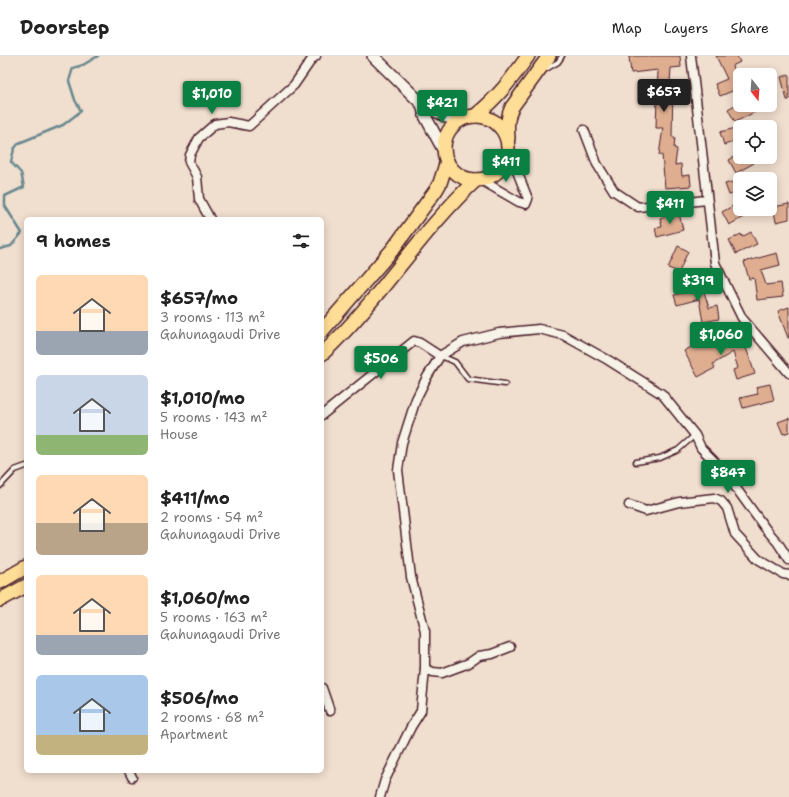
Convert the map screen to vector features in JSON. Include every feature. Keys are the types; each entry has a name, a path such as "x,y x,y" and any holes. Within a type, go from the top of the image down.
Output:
{"main road":[{"path":"373,56 422,104 443,116 453,118 486,117 496,122 503,130 508,145"},
{"path":"324,329 393,249 436,190 440,183 445,156 445,141 449,131 456,123 470,117 490,104 504,90 528,56"},
{"path":"324,352 370,304 440,216 479,180 493,175 503,167 507,159 507,122 512,107 548,56"},
{"path":"422,104 425,116 452,169 467,179 479,180"},
{"path":"0,582 24,568"},
{"path":"0,600 24,587"}],"street":[{"path":"209,217 199,199 197,177 189,162 190,155 199,138 215,124 228,122 249,126 294,85 312,59 316,56"},
{"path":"691,56 714,263 742,318 789,373"},
{"path":"584,130 597,164 614,191 638,207 707,200"},
{"path":"479,180 519,202 526,204 528,199 508,145"},
{"path":"380,797 385,780 411,727 421,711 425,669 425,631 411,577 398,470 402,443 416,400 427,377 440,356 463,342 499,333 539,329 563,334 662,394 694,435 701,448 726,473 789,560"},
{"path":"324,413 414,341 420,343 440,356"},
{"path":"629,505 646,511 679,502 714,498 721,501 727,508 735,534 758,559 783,574 789,575"},
{"path":"425,669 442,673 469,663 479,656 492,654 510,647"},
{"path":"324,694 330,711"}],"lane":[{"path":"534,76 558,62 562,56"},
{"path":"440,356 455,362 468,379 505,384"},
{"path":"636,462 660,458 678,450 694,435"},
{"path":"0,486 15,470 24,467"}],"building":[{"path":"680,56 681,67 671,68 670,83 673,83 672,137 675,137 674,148 677,149 675,165 681,164 682,176 690,175 691,186 665,188 662,155 659,155 663,128 656,128 658,70 631,73 629,57"},
{"path":"716,56 737,56 740,62 732,66 733,91 720,96 715,84 727,79"},
{"path":"789,75 789,100 787,100 781,77"},
{"path":"733,106 733,112 755,112 739,120 734,120 728,109"},
{"path":"733,129 733,142 724,145 720,132"},
{"path":"733,158 733,164 752,164 735,172 729,160"},
{"path":"733,182 733,194 729,195 725,184"},
{"path":"789,204 789,219 776,222 775,216 777,216 777,206"},
{"path":"733,206 733,216 745,216 729,225 722,212"},
{"path":"679,213 683,230 657,237 655,228 662,227 660,218"},
{"path":"751,232 757,244 736,254 729,240 741,234 742,237"},
{"path":"678,246 688,251 679,272 668,268"},
{"path":"777,253 780,265 761,270 766,285 781,283 783,297 757,300 754,278 749,279 744,262"},
{"path":"701,282 709,308 717,306 719,319 703,322 699,299 677,305 674,295 690,291 688,286"},
{"path":"789,307 789,338 788,338 778,311"},
{"path":"729,331 734,339 741,335 747,344 745,345 755,374 736,380 733,370 738,368 733,352 713,364 715,368 698,377 684,351 700,342 704,348 707,348 722,340 720,336"},
{"path":"770,384 774,400 743,408 740,398 758,394 756,387"},
{"path":"789,418 789,432 783,434 778,422"}],"waterway":[{"path":"0,249 11,246 22,233 5,206 5,196 24,187 21,173 11,162 14,149 19,143 63,125 81,111 75,100 69,81 73,68 83,65 98,56"}]}
